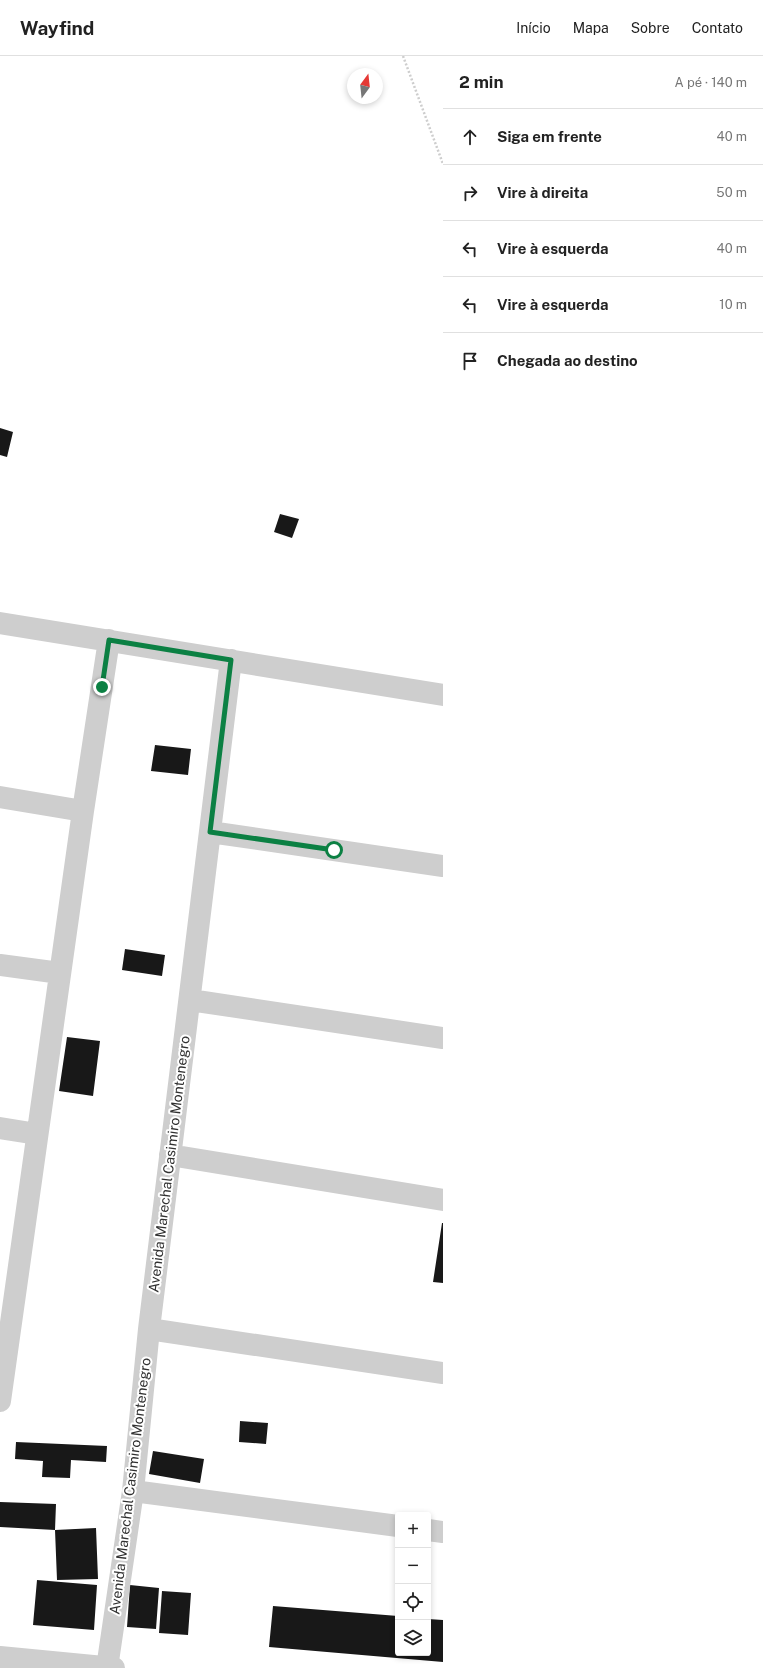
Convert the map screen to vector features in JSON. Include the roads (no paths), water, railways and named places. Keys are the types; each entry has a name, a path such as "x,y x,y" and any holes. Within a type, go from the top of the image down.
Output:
{"street":[{"path":"0,623 443,695"},
{"path":"0,1399 7,1302 37,1134 109,640"},
{"name":"Avenida Marechal Casimiro Montenegro","path":"109,1668 132,1491 149,1329 231,660"},
{"path":"0,797 83,811"},
{"path":"210,832 443,866"},
{"path":"0,965 60,974"},
{"path":"190,1000 443,1038"},
{"path":"0,1128 37,1134"},
{"path":"170,1155 443,1200"},
{"path":"149,1329 443,1373"},
{"path":"132,1491 395,1526"},
{"path":"431,1530 443,1532"},
{"path":"0,1657 109,1668"}]}
